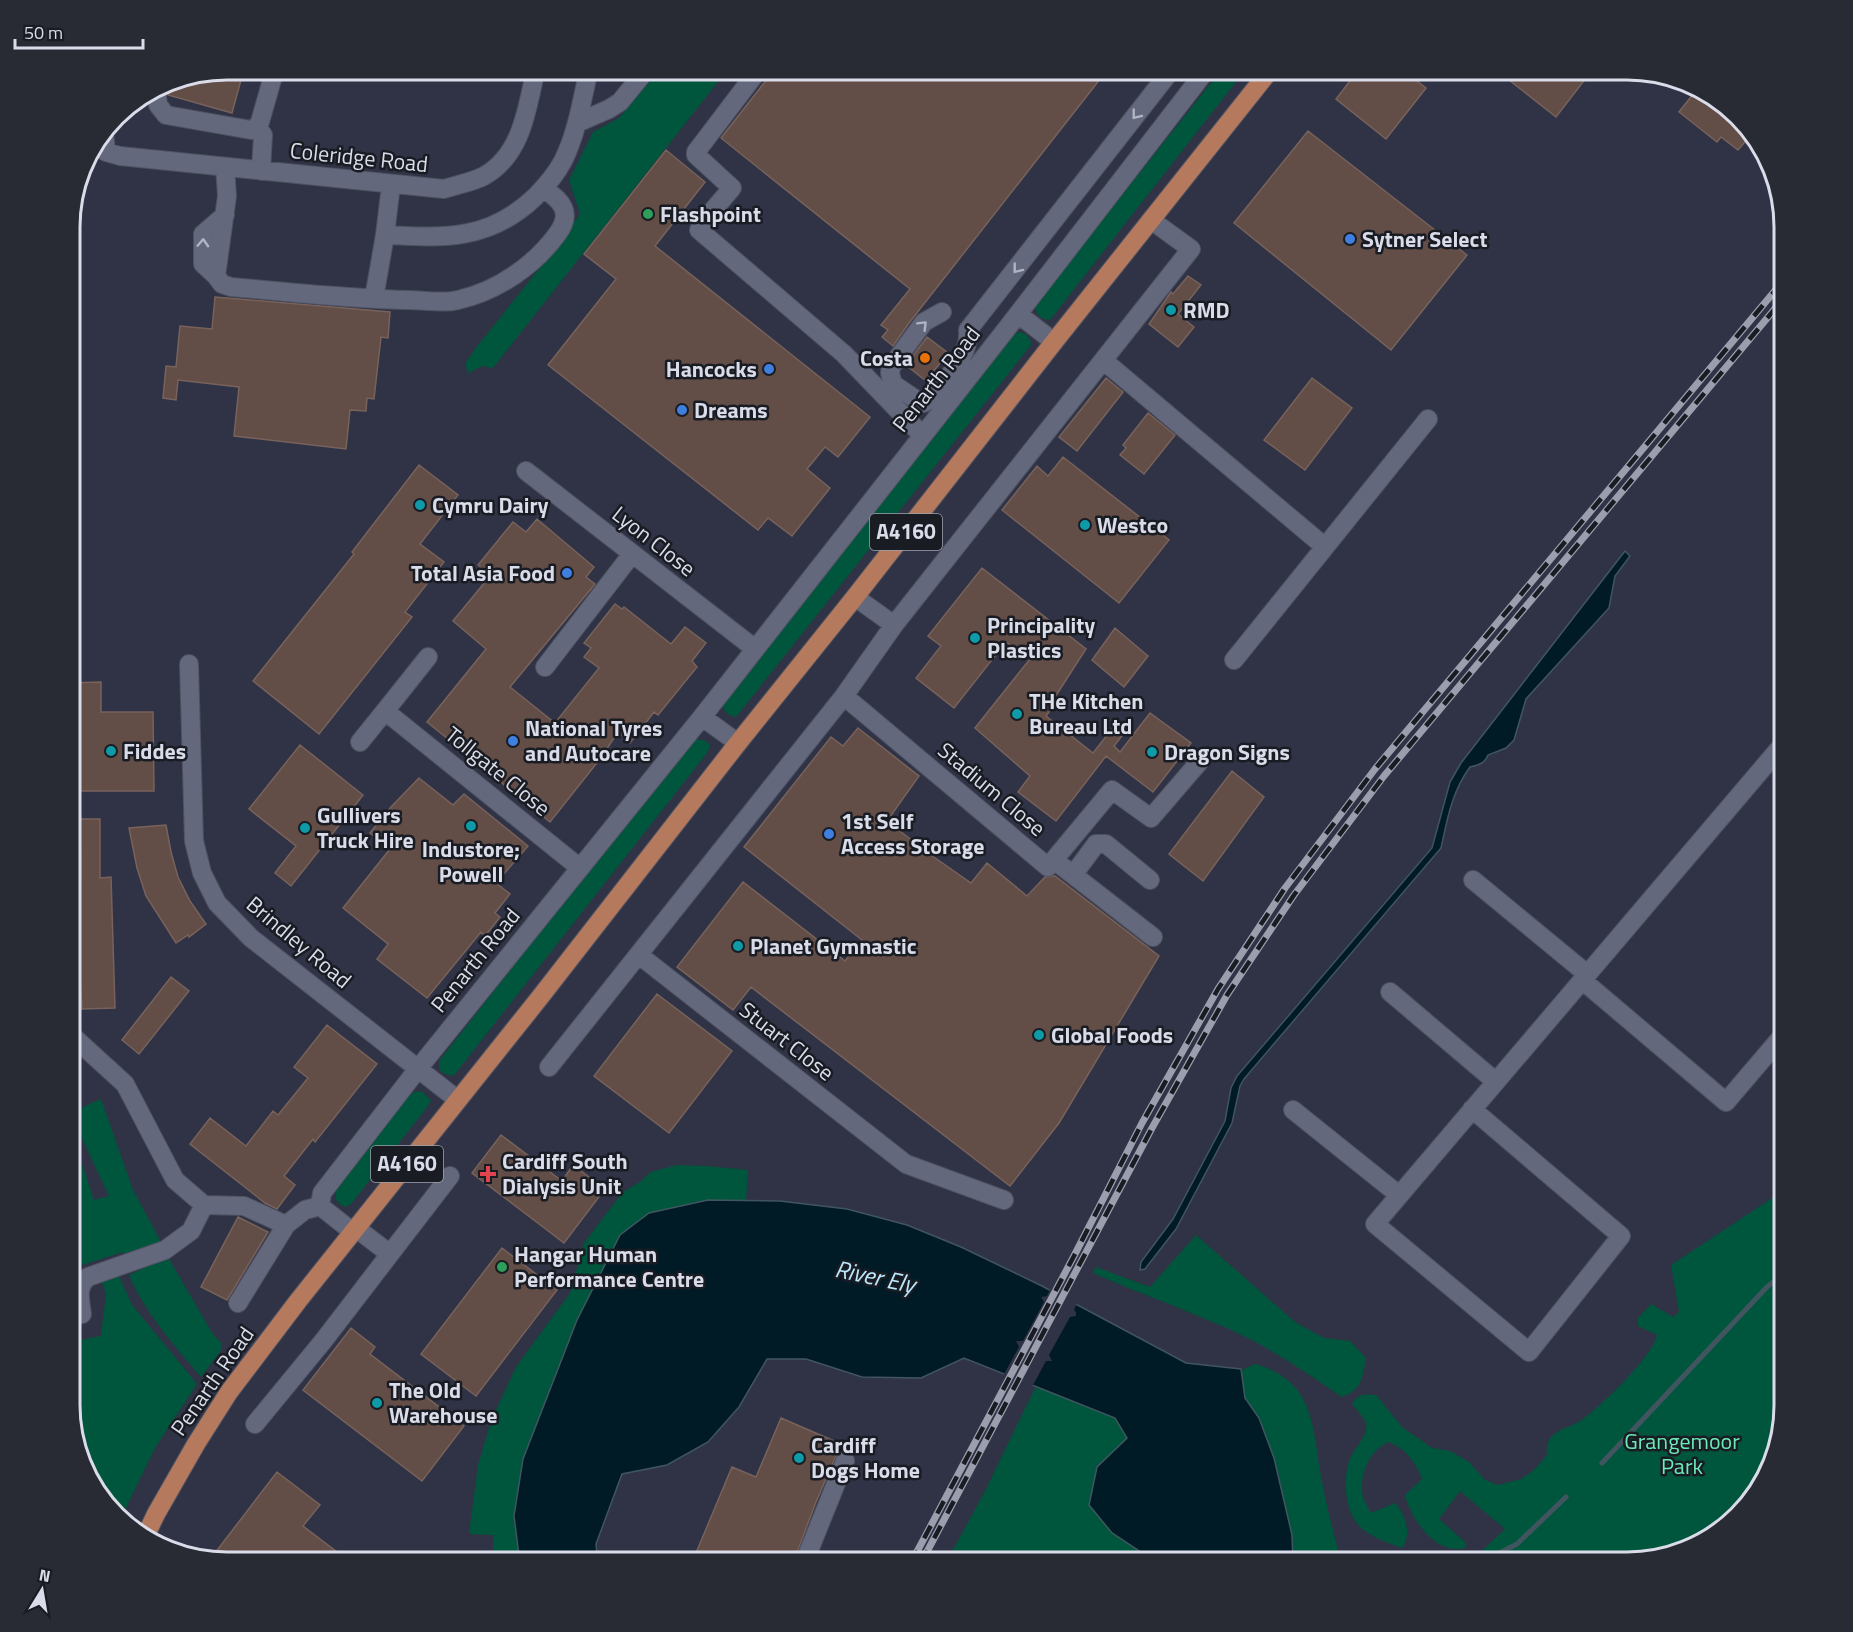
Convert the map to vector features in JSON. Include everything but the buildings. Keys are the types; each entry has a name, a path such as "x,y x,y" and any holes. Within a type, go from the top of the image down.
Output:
{"main road":[{"name":"Penarth Road","path":"148,1530 229,1392 1054,342 1264,79"}],"street":[{"path":"158,97 159,105 166,115 251,130 260,122 272,79"},
{"name":"Coleridge Road","path":"105,144 106,152 120,156 444,189 484,176 504,159 520,136 534,79"},
{"path":"385,235 458,236 491,228 519,212 544,189 562,163 577,123 587,79"},
{"path":"577,123 620,102 639,79"},
{"path":"751,79 696,152 696,155 732,188 699,230 844,354 922,435"},
{"path":"942,312 924,322 891,367 893,384 923,403 930,400 966,351 969,340 968,330 1164,79"},
{"name":"Penarth Road","path":"320,1206 322,1193 417,1070 702,717 1199,79"},
{"path":"257,127 262,135 261,171"},
{"path":"225,167 227,196 216,276 222,284 231,287 374,298 455,301 479,295 513,276 540,254 560,230 564,220 564,210 559,199 544,189"},
{"path":"374,298 391,185"},
{"path":"1070,200 1093,216"},
{"path":"549,1067 844,696 894,625 1191,249 1151,220"},
{"path":"986,308 1054,342"},
{"path":"1104,361 1324,547"},
{"path":"1234,660 1428,419"},
{"name":"Lyon Close","path":"526,471 754,648"},
{"path":"545,668 632,554"},
{"path":"855,597 894,625"},
{"path":"360,742 428,657"},
{"name":"Brindley Road","path":"189,664 194,841 202,873 217,903 251,938 458,1100"},
{"name":"Stadium Close","path":"844,696 1047,867 1112,790 1151,818 1200,761"},
{"name":"Tollgate Close","path":"385,711 580,868"},
{"path":"702,717 738,743"},
{"path":"1472,1109 1621,1236 1529,1353 1375,1224 1399,1195 1584,977 1773,755"},
{"path":"1072,875 1096,844 1100,843 1106,844 1150,880"},
{"path":"1054,860 1153,937"},
{"path":"1473,880 1726,1102 1774,1046"},
{"name":"Stuart Close","path":"639,955 906,1164 1004,1200"},
{"path":"1390,992 1495,1082"},
{"path":"80,1043 125,1084 175,1180 204,1205 244,1206 286,1225"},
{"path":"1293,1110 1399,1195"},
{"path":"255,1424 324,1340 450,1176"},
{"path":"80,1288 82,1282 88,1277 165,1250 191,1231 204,1205"},
{"path":"238,1303 286,1225 305,1210 320,1206 390,1254"},
{"path":"80,1299 82,1314 80,1314"},
{"path":"808,1552 845,1461"}],"green space":[{"path":"652,79 720,79 493,368 482,366 468,373 465,364 475,349 580,214 569,180 593,132 619,118"},
{"path":"1214,79 1238,79 1050,320 1038,314 1035,305"},
{"path":"1019,332 1028,336 1031,345 736,717 727,713 722,700 1011,336"},
{"path":"697,739 706,741 710,746 707,753 455,1074 451,1076 443,1073 439,1069 439,1061 690,741"},
{"path":"421,1091 431,1100 428,1106 351,1204 345,1207 340,1204 336,1200 337,1188 407,1098 414,1092"},
{"path":"101,1099 133,1190 162,1244 124,1257 123,1252 80,1264 80,1158 94,1200 109,1196 80,1134 80,1108"},
{"path":"677,1165 748,1170 746,1201 708,1200 514,1516 519,1552 493,1552 494,1535 469,1534 478,1465 491,1421 516,1367 570,1293 584,1243 622,1193 651,1172"},
{"name":"Grangemoor Park","path":"1774,1197 1774,1405 1771,1434 1766,1453 1749,1487 1723,1516 1700,1533 1655,1550 1481,1552 1505,1529 1460,1491 1439,1519 1466,1543 1465,1548 1445,1547 1435,1541 1419,1525 1408,1505 1405,1495 1422,1479 1413,1461 1400,1448 1388,1442 1376,1451 1368,1462 1363,1476 1362,1494 1371,1513 1395,1503 1402,1513 1407,1537 1402,1548 1360,1527 1351,1512 1346,1493 1348,1464 1366,1427 1364,1418 1352,1404 1359,1396 1376,1395 1403,1428 1432,1448 1450,1451 1469,1462 1485,1480 1498,1485 1521,1479 1534,1470 1547,1455 1547,1446 1551,1437 1592,1412 1626,1380 1646,1355 1657,1335 1638,1326 1638,1318 1651,1304 1673,1317 1679,1312 1671,1265"},
{"path":"1196,1235 1295,1322 1324,1338 1350,1341 1366,1358 1358,1386 1342,1397 1287,1360 1244,1336 1093,1273 1096,1267 1150,1287"},
{"path":"168,1257 212,1333 222,1344 220,1352 201,1377 152,1316 129,1275"},
{"path":"119,1276 132,1305 197,1384 155,1448 125,1511 110,1495 91,1462 82,1434 80,1415 80,1340 101,1336 106,1294 101,1280"},
{"path":"1254,1364 1268,1368 1287,1380 1302,1397 1313,1429 1323,1487 1338,1552 1285,1552 1245,1404 1241,1371"},
{"path":"1036,1386 1115,1418 1127,1438 1097,1467 1112,1533 1141,1552 952,1552 986,1489"}],"water":[{"path":"1625,551 1630,556 1615,576 1609,608 1526,699 1514,740 1506,748 1488,755 1481,763 1470,767 1464,776 1451,806 1441,848 1244,1079 1240,1086 1232,1123 1176,1229 1145,1269 1140,1270 1141,1262 1173,1219 1225,1121 1231,1088 1237,1076 1432,848 1450,782 1461,763"},
{"name":"River Ely","path":"708,1200 780,1201 847,1209 907,1225 961,1247 1042,1286 1186,1363 1241,1369 1245,1398 1259,1418 1274,1458 1292,1535 1293,1552 1141,1552 1112,1533 1089,1505 1097,1467 1127,1438 1115,1418 964,1358 921,1378 862,1377 806,1359 767,1359 739,1407 708,1442 667,1465 622,1474 596,1544 597,1552 519,1552 514,1516 523,1459 577,1320 620,1235 649,1213"}],"pier":[{"path":"1051,1287 1078,1301 1074,1310 1076,1316 1070,1317 1049,1355 1052,1361 1046,1361 1032,1387 1003,1376 1019,1347 1016,1341 1023,1341 1044,1302 1041,1297 1047,1296"}],"waterway":[{"path":"1602,1463 1774,1281"},
{"path":"1501,1552 1517,1544 1566,1497"}],"railway":[{"path":"917,1552 1142,1123 1218,989 1285,888 1375,769 1773,293"},
{"path":"927,1552 1152,1128 1227,995 1294,895 1384,776 1773,311"}],"place":[{"name":"Flashpoint","path":"648,214"},
{"name":"Sytner Select","path":"1350,239"},
{"name":"RMD","path":"1171,310"},
{"name":"Costa","path":"925,358"},
{"name":"Hancocks","path":"769,369"},
{"name":"Dreams","path":"682,410"},
{"name":"Cymru Dairy","path":"420,505"},
{"name":"Westco","path":"1085,525"},
{"name":"Total Asia Food","path":"567,573"},
{"name":"Principality Plastics","path":"975,638"},
{"name":"THe Kitchen Bureau Ltd","path":"1017,714"},
{"name":"National Tyres and Autocare","path":"513,741"},
{"name":"Fiddes","path":"111,751"},
{"name":"Dragon Signs","path":"1152,752"},
{"name":"Industore; Powell","path":"471,826"},
{"name":"Gullivers Truck Hire","path":"305,828"},
{"name":"1st Self Access Storage","path":"829,834"},
{"name":"Planet Gymnastic","path":"738,946"},
{"name":"Global Foods","path":"1039,1035"},
{"name":"Cardiff South Dialysis Unit","path":"488,1174"},
{"name":"Hangar Human Performance Centre","path":"502,1267"},
{"name":"The Old Warehouse","path":"377,1403"},
{"name":"Cardiff Dogs Home","path":"799,1458"}]}
